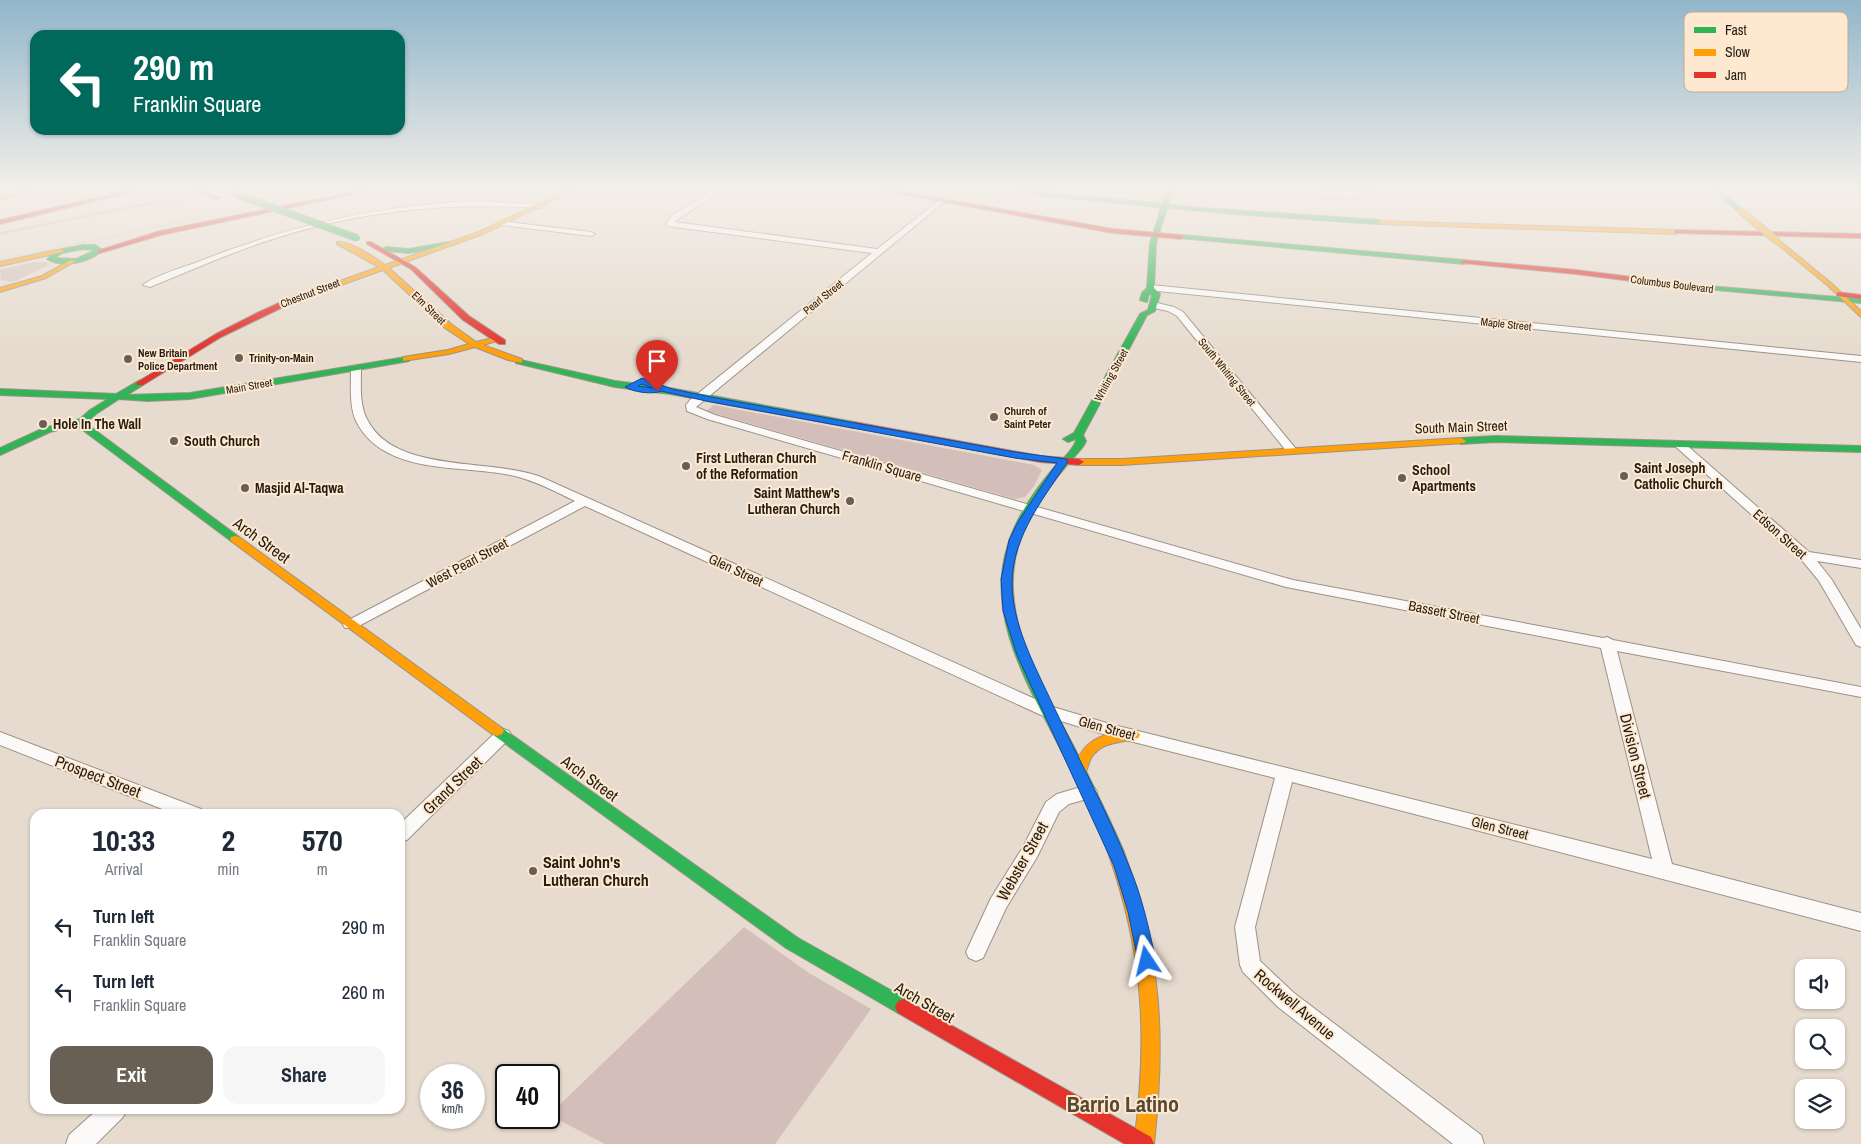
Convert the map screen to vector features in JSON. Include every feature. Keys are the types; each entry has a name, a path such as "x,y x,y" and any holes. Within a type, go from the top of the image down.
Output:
{"main road":[{"path":"0,266 56,257 98,244"},
{"path":"0,290 44,276 79,259 122,244"},
{"name":"Elm Street","path":"343,244 362,252 385,266 457,333 477,345"},
{"path":"372,244 380,248 409,251 448,244"},
{"name":"Chestnut Street","path":"118,397 215,336 254,316 311,292 449,244"},
{"name":"Whiting Street","path":"1144,314 1140,310 1146,293 1150,289 1155,244"},
{"name":"Columbus Boulevard","path":"1290,244 1588,268 1676,280 1842,297 1861,301"},
{"path":"1781,244 1861,315"},
{"path":"86,247 98,248 100,252"},
{"name":"Elm Street","path":"380,248 402,261 463,317 494,339"},
{"path":"56,257 79,259"},
{"path":"23,282 53,265 56,257"},
{"name":"Whiting Street","path":"1063,461 1078,449 1082,441 1078,435 1144,314 1151,311 1156,294 1150,289"},
{"path":"1842,297 1861,297"},
{"path":"434,312 463,317"},
{"path":"494,339 542,356 642,380 670,391"},
{"name":"Main Street","path":"0,392 157,398 190,396 449,352 494,339"},
{"path":"477,345 528,363 629,387 670,391 1015,455 1063,461 1018,531 1011,551 1006,579 1007,594 1016,636 1122,866 1136,912 1147,961 1152,1002 1153,1045 1150,1104 1144,1144"},
{"path":"528,363 542,356"},
{"path":"629,387 642,380"},
{"path":"0,452 47,430 83,421 91,413 118,397"},
{"name":"Arch Street","path":"83,421 84,428 93,435 350,625 796,946 1144,1144"},
{"name":"South Main Street","path":"1063,461 1114,462 1480,440 1861,450"},
{"path":"1079,773 1082,759 1094,744 1110,738 1133,735"}],"street":[{"path":"147,285 252,244"},
{"path":"820,244 879,252"},
{"name":"Pearl Street","path":"700,397 888,244"},
{"name":"Maple Street","path":"1150,289 1861,359"},
{"name":"South Whiting Street","path":"1153,306 1171,309 1180,314 1292,452"},
{"name":"Glen Street","path":"356,368 360,418 368,432 384,445 408,456 435,464 523,475 585,501 1050,712 1861,922"},
{"name":"Franklin Square","path":"700,397 690,407 700,414 1032,509"},
{"name":"Edson Street","path":"1679,444 1805,555 1826,580 1861,642"},
{"name":"West Pearl Street","path":"350,625 585,501"},
{"name":"Bassett Street","path":"1032,509 1291,584 1607,642 1861,692"},
{"path":"1805,555 1861,564"},
{"name":"Division Street","path":"1607,642 1664,870"},
{"name":"Grand Street","path":"405,830 503,735"},
{"name":"Prospect Street","path":"0,738 182,809"},
{"name":"Rockwell Avenue","path":"1285,774 1245,927 1250,965 1286,1000 1472,1144"},
{"name":"Webster Street","path":"976,952 998,904 1030,852 1050,810 1063,799 1088,792"},
{"path":"78,1144 110,1114"}],"shaded area":[{"path":"33,262 46,262 49,265 13,282 1,280 0,270"},
{"path":"714,405 1034,465 1042,470 1034,486 1025,497 1015,499 706,411"},
{"path":"744,927 809,973 871,1009 775,1144 605,1144 560,1121 560,1104"}],"railway":[{"path":"0,260 74,244"}],"traffic: fast":[{"path":"386,249 409,251 447,244"},
{"path":"1144,300 1146,293 1150,289 1153,244"},
{"path":"1265,244 1464,262"},
{"path":"83,247 95,247 100,250 83,259 70,261 50,259 60,251 83,247"},
{"path":"1696,287 1861,301"},
{"path":"1068,439 1078,435 1144,314 1151,311 1156,294 1150,289"},
{"path":"0,392 148,398 190,396 406,359"},
{"path":"519,361 615,384 670,391 854,425"},
{"path":"140,383 93,412 83,421 83,426 235,539"},
{"path":"0,452 47,430 83,421"},
{"path":"1078,435 1081,441 1080,445 1064,461 1047,483 1017,534 1007,570 1007,596 1012,622 1030,674 1086,785 1116,852"},
{"path":"1461,441 1495,439 1861,449"},
{"path":"497,731 792,943 904,1007"}],"traffic: slow":[{"path":"342,244 359,252 389,271 439,318 464,338 487,350 519,361"},
{"path":"302,296 449,244"},
{"path":"1781,244 1829,284 1861,315"},
{"path":"0,264 61,251"},
{"path":"0,290 44,277 73,261"},
{"path":"406,359 449,352 494,339"},
{"path":"1079,462 1122,462 1461,441"},
{"path":"235,539 497,731"},
{"path":"1079,773 1086,754 1092,748 1105,740 1133,735"},
{"path":"1116,852 1129,887 1138,923 1150,996 1151,1070 1144,1144"}],"traffic: jam":[{"path":"100,251 122,244"},
{"path":"371,244 413,268 466,318 502,342"},
{"path":"1464,262 1576,272 1696,287"},
{"path":"1840,294 1861,297"},
{"path":"140,383 239,324 302,296"},
{"path":"854,425 1040,459 1079,462"},
{"path":"904,1007 1144,1144"}],"place":[{"name":"Trinity-on-Main","path":"239,358"},
{"name":"New Britain Police Department","path":"128,359"},
{"name":"Church of Saint Peter","path":"994,417"},
{"name":"Hole In The Wall","path":"43,424"},
{"name":"South Church","path":"174,441"},
{"name":"First Lutheran Church of the Reformation","path":"686,466"},
{"name":"Saint Joseph Catholic Church","path":"1624,476"},
{"name":"School Apartments","path":"1402,478"},
{"name":"Masjid Al-Taqwa","path":"245,488"},
{"name":"Saint Matthew's Lutheran Church","path":"850,501"},
{"name":"Saint John's Lutheran Church","path":"533,871"}],"district":[{"name":"Barrio Latino","path":"1123,1104"}],"route":[{"path":"657,391 629,387 642,380 670,391 706,399 1015,455 1063,461 1014,540 1006,579 1009,611 1023,655 1122,866 1134,901 1147,961"}]}
